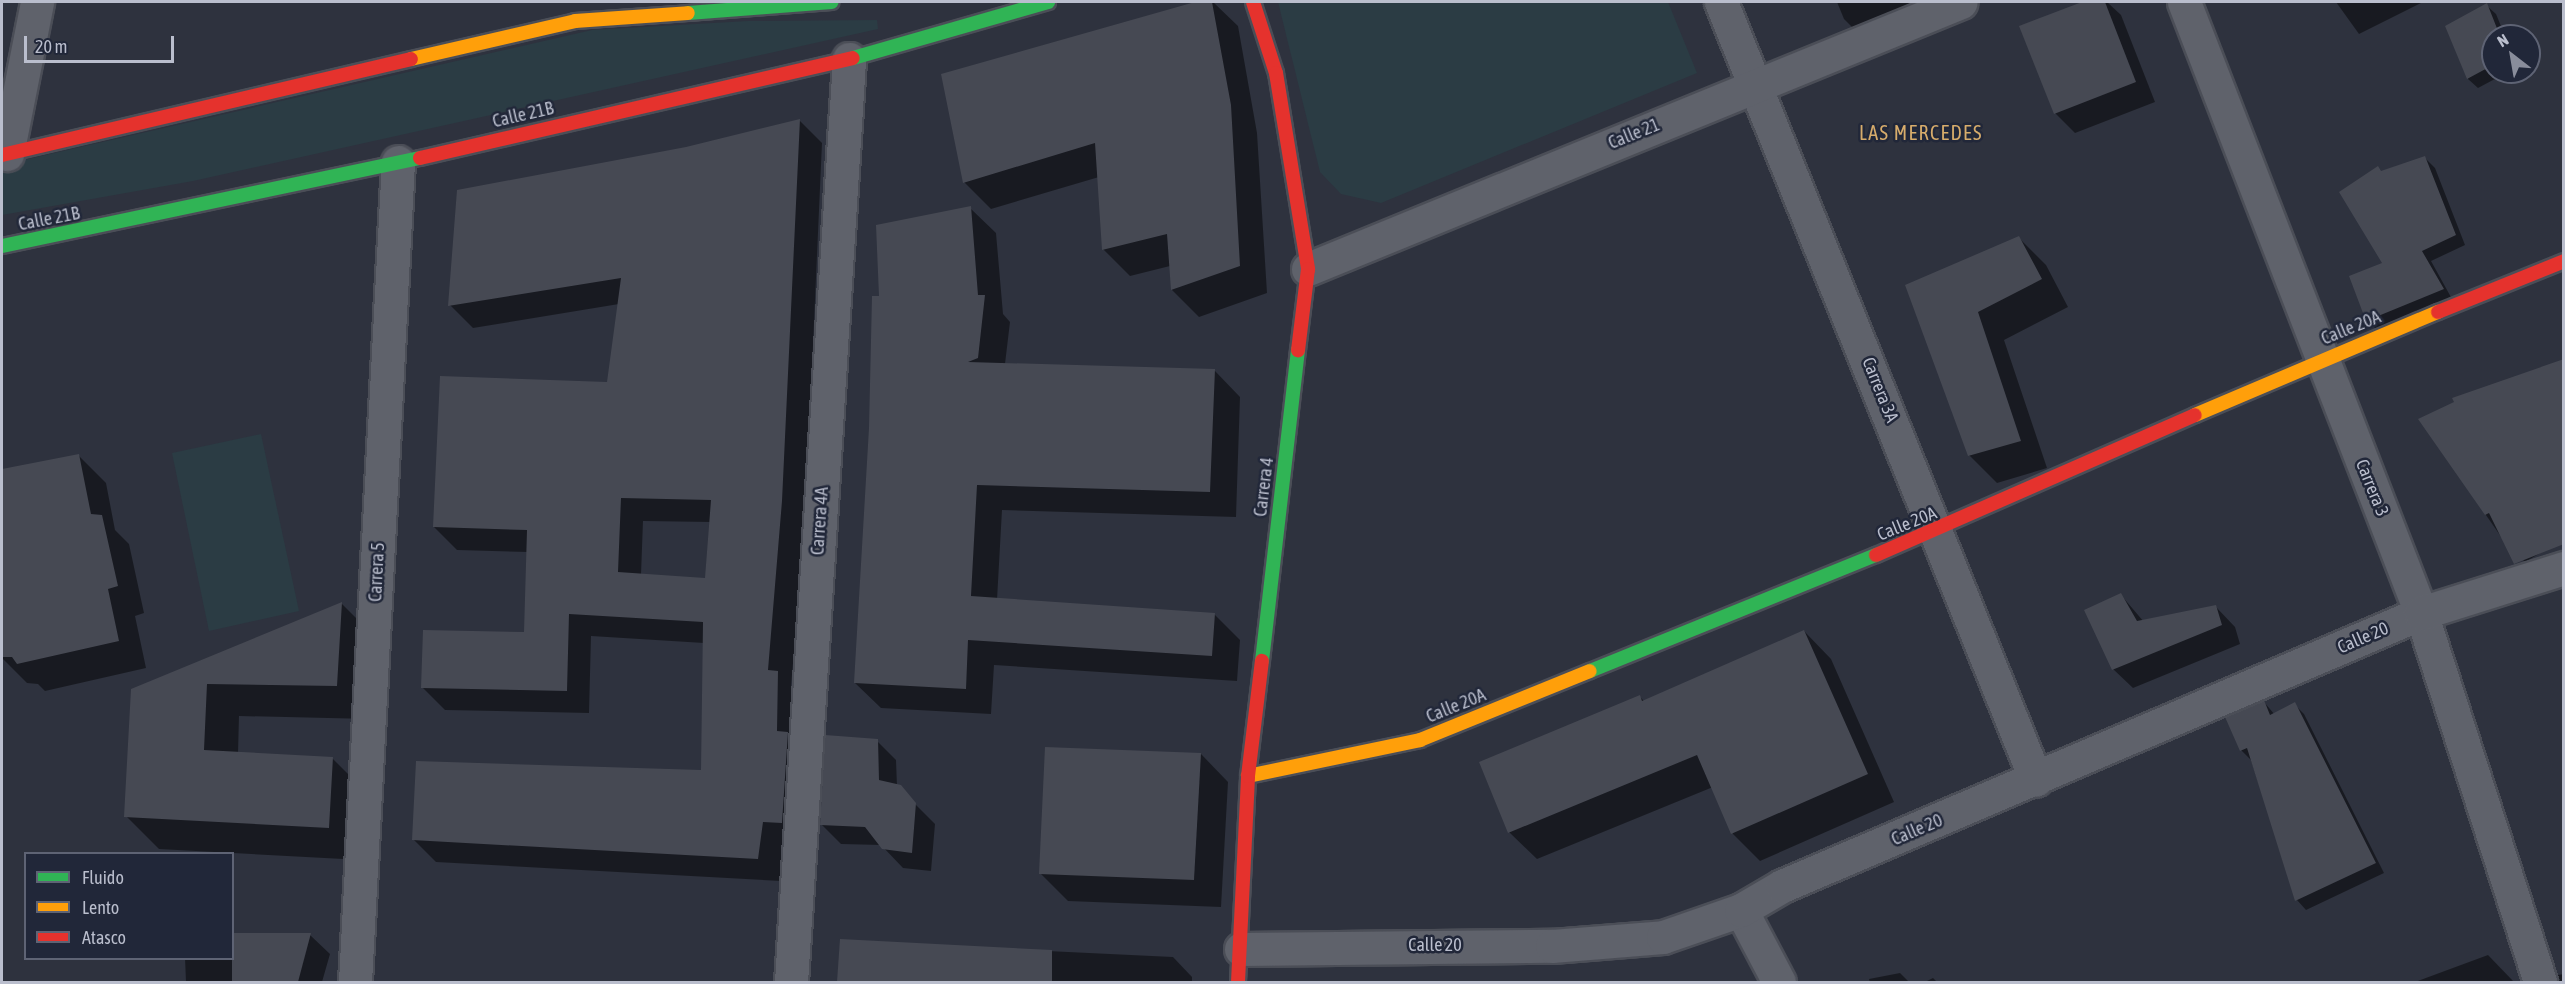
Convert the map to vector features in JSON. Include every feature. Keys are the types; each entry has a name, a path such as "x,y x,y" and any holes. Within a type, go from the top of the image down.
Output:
{"street":[{"path":"37,2 4,154 575,21 832,2"},
{"name":"Calle 21B","path":"2,246 398,162 849,59 1048,2"},
{"name":"Carrera 4","path":"1238,982 1248,776 1308,269 1276,74 1253,2"},
{"name":"Carrera 3A","path":"1721,2 1938,531 2036,780"},
{"name":"Calle 21","path":"1308,269 1755,84 1961,2"},
{"name":"Carrera 3","path":"2184,2 2421,613 2540,982"},
{"name":"Carrera 4A","path":"791,982 849,59"},
{"name":"Carrera 5","path":"355,982 398,162"},
{"name":"Calle 20A","path":"1248,776 1420,740 1938,531 2321,359 2564,261"},
{"name":"Calle 20","path":"1241,949 1603,944 1663,937 1741,910 1782,886 2036,780 2421,613 2564,568"},
{"path":"1741,910 1779,982"}],"shaded area":[{"path":"1278,2 1668,2 1697,73 1381,203 1341,194 1320,172"},
{"path":"877,20 878,29 193,181 2,215 2,165 592,30 748,21"},
{"path":"261,434 299,611 209,631 172,453"}],"building":[{"path":"1195,2 1212,2 1231,105 1240,266 1171,290 1167,234 1102,250 1095,143 963,183 941,74"},
{"path":"2082,2 2105,2 2136,82 2054,114 2019,26"},
{"path":"2487,3 2495,24 2481,24 2481,71 2467,79 2445,26"},
{"path":"800,119 782,501 768,670 778,671 777,731 788,732 782,823 763,822 758,859 412,840 416,761 701,770 703,622 569,614 567,691 421,688 423,630 524,632 527,530 433,527 440,376 607,382 621,278 448,306 457,190 686,147","holes":["621,498 711,500 705,578 618,572"]},
{"path":"2425,156 2456,235 2422,251 2444,289 2366,321 2349,276 2382,263 2339,192 2378,166 2381,171"},
{"path":"971,206 978,295 985,295 978,358 968,362 1215,369 1210,492 977,485 971,596 1215,613 1212,656 968,640 966,689 854,683 869,428 872,296 879,296 876,225"},
{"path":"2019,236 2042,279 1978,312 2021,441 1968,456 1905,285"},
{"path":"2564,359 2564,544 2514,564 2489,513 2485,515 2418,419 2454,402 2452,398"},
{"path":"79,454 91,514 102,515 118,586 108,589 119,641 17,664 12,657 2,657 2,469"},
{"path":"2121,593 2137,621 2216,605 2222,625 2112,670 2084,610"},
{"path":"342,602 337,686 207,684 204,750 333,757 329,828 124,817 131,689"},
{"path":"1804,630 1868,774 1731,834 1697,755 1508,833 1479,762 1640,695 1642,701"},
{"path":"2264,700 2270,715 2295,702 2376,863 2295,901 2247,748 2240,751 2225,717"},
{"path":"825,735 878,739 879,780 901,785 916,803 912,853 882,849 865,827 820,825"},
{"path":"1045,747 1201,753 1194,880 1039,874"},
{"path":"234,933 311,933 298,982 232,982"},
{"path":"840,939 1052,950 1052,982 837,982"}],"traffic: fast":[{"path":"688,13 832,2"},
{"path":"853,58 1048,2"},
{"path":"2,246 420,158"},
{"path":"1262,661 1298,350"},
{"path":"1590,671 1876,555"}],"traffic: slow":[{"path":"411,59 575,21 688,13"},
{"path":"2195,415 2438,312"},
{"path":"1248,776 1420,740 1590,671"}],"traffic: jam":[{"path":"1253,2 1276,73 1308,269 1298,350"},
{"path":"420,158 853,58"},
{"path":"2,155 411,59"},
{"path":"2438,312 2564,261"},
{"path":"1876,555 2195,415"},
{"path":"1238,982 1248,776 1262,661"}],"district":[{"name":"LAS MERCEDES","path":"1921,132"}]}
